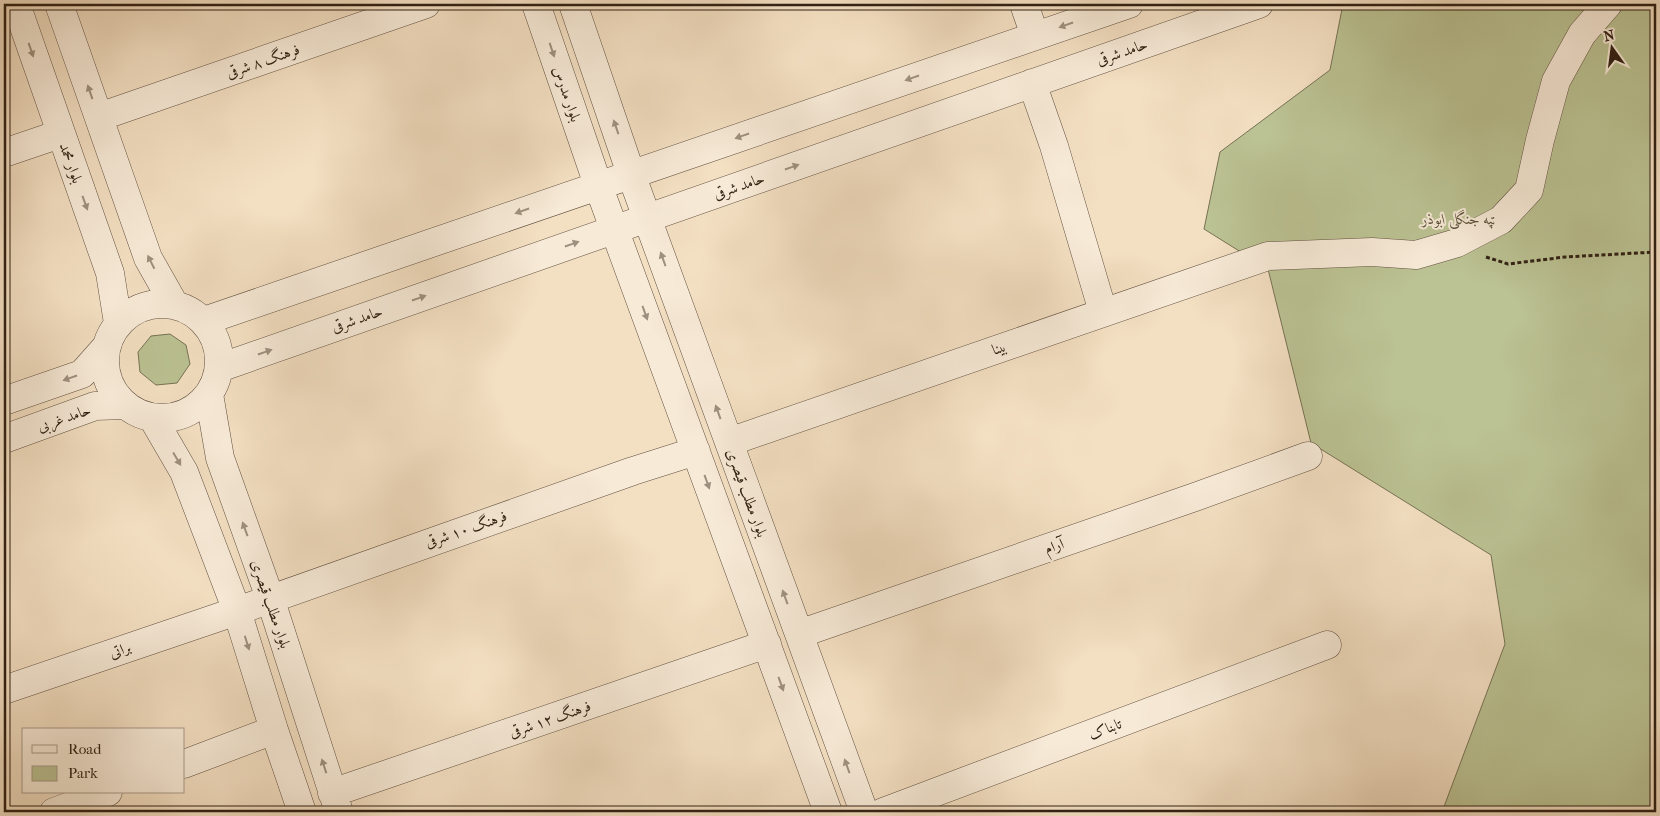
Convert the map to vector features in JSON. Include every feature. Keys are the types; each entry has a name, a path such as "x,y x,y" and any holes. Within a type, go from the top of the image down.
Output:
{"street":[{"name":"بلوار محمد","path":"16,4 110,273 118,323"},
{"path":"59,4 148,258 174,304"},
{"name":"فرهنگ ۸ شرقی","path":"99,117 426,4"},
{"name":"بلوار مدرس","path":"536,4 598,185"},
{"path":"574,4 631,174"},
{"path":"1024,4 1036,36"},
{"path":"204,321 1129,4"},
{"name":"حامد شرقی","path":"220,368 1259,4"},
{"name":"بینا","path":"729,442 1268,256 1372,252 1416,255 1457,243 1501,220 1529,190 1556,81 1582,34 1608,4"},
{"path":"1032,83 1054,146 1103,312"},
{"path":"4,153 60,134"},
{"name":"بلوار مطلب قیصری","path":"631,174 864,812"},
{"path":"598,185 828,812"},
{"path":"159,303 174,304 190,310 204,321 214,335 219,351 220,368 209,394 198,405 184,414 168,418 152,418 138,413 114,394 107,379 104,363 106,347 118,323 130,313 144,306 159,303"},
{"path":"4,401 82,374 106,347"},
{"name":"بلوار مطلب قیصری","path":"209,394 220,458 270,598 336,803"},
{"name":"حامد غربی","path":"4,439 95,406 126,405"},
{"path":"152,418 184,472 237,611 302,812"},
{"name":"فرهنگ ۱۰ شرقی","path":"237,611 633,471 696,451"},
{"name":"آرام","path":"799,634 1195,498 1308,456"},
{"name":"براتی","path":"4,690 237,611"},
{"name":"فرهنگ ۱۲ شرقی","path":"336,803 767,644"},
{"name":"تابناک","path":"882,812 1327,645"},
{"path":"185,764 274,730"},
{"path":"54,812 103,794"}],"path":[{"path":"1451,245 1508,264 1656,252"}],"green space":[{"name":"تپه جنگلی ابوذر","path":"1343,4 1656,4 1656,812 1442,812 1505,644 1491,555 1311,443 1268,269 1204,229 1220,152 1330,70"},
{"path":"170,334 186,345 190,364 177,383 156,385 140,372 138,352 151,336"}]}
